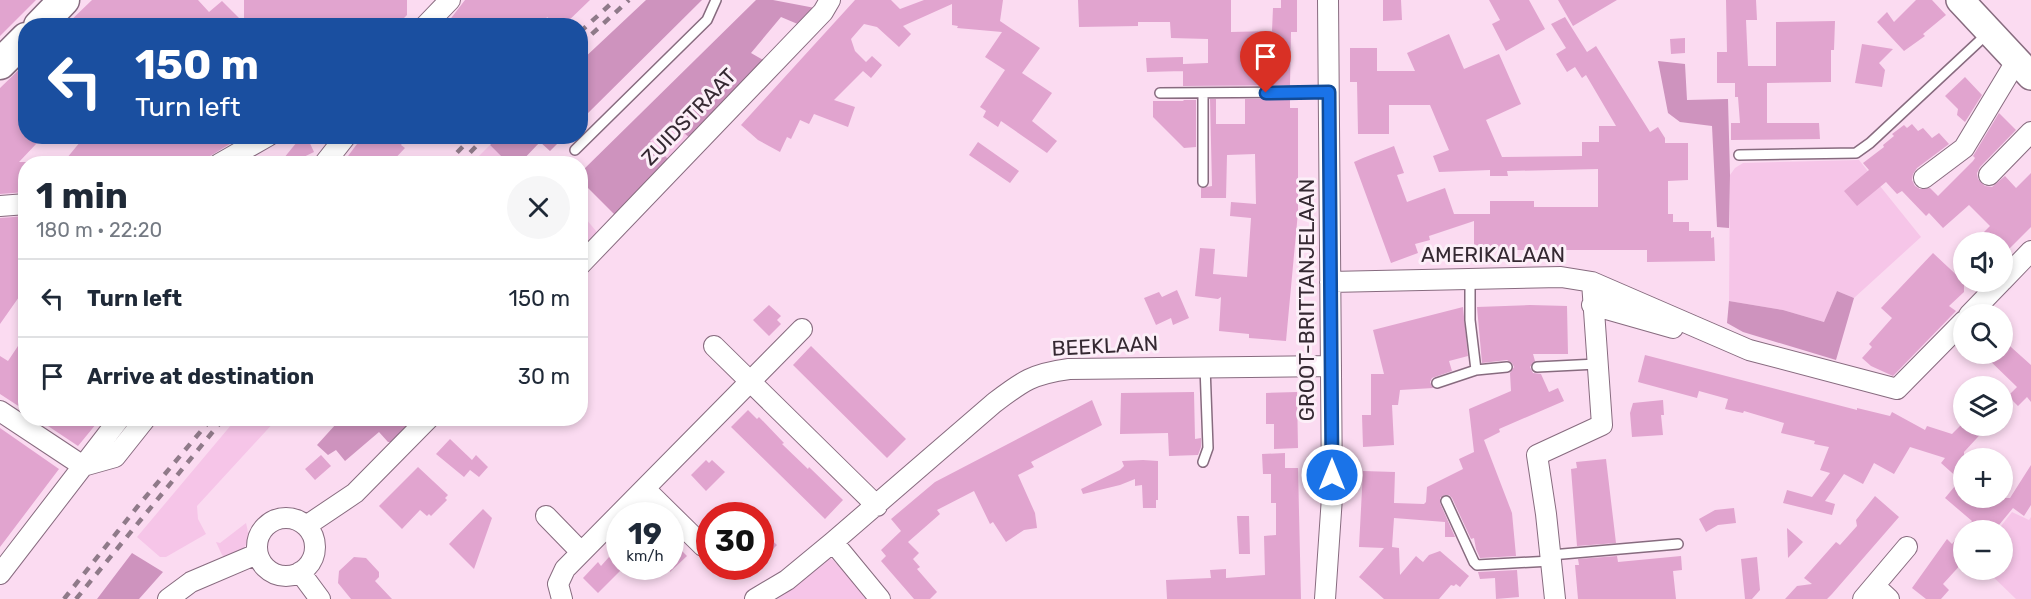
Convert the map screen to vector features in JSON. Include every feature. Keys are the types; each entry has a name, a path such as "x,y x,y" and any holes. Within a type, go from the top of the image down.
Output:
{"main road":[{"path":"47,18 64,0"},
{"path":"1960,0 2025,69"},
{"path":"0,64 18,46"}],"street":[{"path":"433,18 450,0"},
{"name":"ZUIDSTRAAT","path":"588,257 823,12 830,0"},
{"name":"GROOT-BRITTANJELAAN","path":"1325,599 1332,497 1328,0"},
{"path":"1924,178 1965,148 2011,70 2025,69"},
{"path":"1989,175 2031,132"},
{"path":"233,156 254,144"},
{"path":"0,206 18,205"},
{"path":"2013,270 2031,251"},
{"name":"AMERIKALAAN","path":"1330,282 1561,277 1592,282 1749,350"},
{"path":"1555,599 1537,455 1602,425 1592,282"},
{"path":"1980,304 1991,292"},
{"name":"AMERIKALAAN","path":"1592,305 1897,389 1953,332"},
{"path":"562,599 558,584 565,569 802,329"},
{"path":"714,346 877,506"},
{"name":"BEEKLAAN","path":"755,599 787,580 877,506 1021,381 1045,372 1069,369 1332,366"},
{"path":"0,411 18,423"},
{"path":"22,426 82,466 115,457 140,426"},
{"path":"0,574 114,426"},
{"path":"306,526 355,493 421,426"},
{"path":"645,489 696,539"},
{"path":"546,516 581,552"},
{"path":"284,519 293,519 306,526 313,539 314,549 308,566 300,572 283,576 274,574 261,562 257,554 261,532 274,521 284,519"},
{"path":"833,542 880,599"},
{"path":"1876,595 1907,547"},
{"path":"168,599 191,582 257,554"},
{"path":"300,572 320,599"}],"lane":[{"path":"588,137 707,20 716,0"},
{"path":"1739,156 1856,153 1870,143 1990,32"},
{"path":"1160,93 1329,92"},
{"path":"1203,93 1203,182"},
{"path":"575,150 581,144"},
{"path":"1470,278 1470,320 1476,370"},
{"path":"1537,367 1597,364"},
{"path":"1203,462 1208,448 1205,366"},
{"path":"1437,383 1476,370 1507,367"},
{"path":"1446,501 1474,562 1478,566 1678,544"}],"shaded area":[{"path":"646,0 702,0 588,113 588,54"},
{"path":"756,0 773,0 815,8 800,25 781,17 751,53 765,61 691,139 670,121 650,141 669,160 617,217 588,188 588,165"},
{"path":"1658,61 1685,64 1687,100 1728,99 1729,228 1717,227 1712,126 1680,122 1668,113"},
{"path":"670,121 691,139 669,160 650,142"},
{"path":"538,144 527,156 501,156 490,145"},
{"path":"542,144 557,144 550,151"},
{"path":"490,145 501,156 479,156"},
{"path":"1859,160 1921,237 1854,298 1837,291 1824,322 1783,310 1729,301 1730,175 1735,168 1743,163"},
{"path":"588,221 596,231 597,236 588,246"},
{"path":"1837,291 1854,298 1836,360 1743,332 1727,323 1729,301 1783,310 1824,322"},
{"path":"230,426 271,426 197,506 198,519 206,534 166,557 160,557 137,537"},
{"path":"334,426 410,426 393,442 388,442 379,432 345,461 336,450 328,455 317,445"},
{"path":"2012,512 2029,520 2031,517 2031,599 2016,599 1996,580 2013,580 2013,520 2006,520"},
{"path":"246,523 248,536 243,549 227,558 222,555 216,542 220,543"},
{"path":"132,553 163,572 139,599 97,599"},
{"path":"829,558 870,599 770,599 825,559"}],"building":[{"path":"0,0 36,0 0,36"},
{"path":"92,0 198,0 209,12 222,1 239,18 73,18"},
{"path":"244,0 407,0 407,15 404,18 244,18"},
{"path":"465,0 590,0 571,18 451,18"},
{"path":"855,0 891,0 900,9 924,0 1003,0 1000,21 1040,48 1022,73 1052,93 1032,121 1057,141 1047,153 1001,121 998,127 983,117 986,111 980,107 1005,70 985,57 1002,32 957,28 958,26 952,25 952,4 903,26 911,34 899,47 877,27 864,24 851,39 855,51 866,62 872,56 882,65 871,78 863,71 834,100 855,107 848,127 814,114 809,124 800,120 791,139 787,137 780,152 758,140 741,125"},
{"path":"1078,0 1231,0 1231,32 1272,31 1273,8 1281,8 1281,0 1297,0 1297,32 1291,32 1290,85 1183,86 1183,64 1208,63 1208,39 1171,38 1170,22 1138,22 1138,26 1079,27"},
{"path":"1383,0 1401,0 1402,20 1383,21"},
{"path":"1489,0 1529,0 1545,29 1506,51 1492,24 1500,20"},
{"path":"1558,0 1617,0 1573,26"},
{"path":"1726,0 1756,0 1757,20 1746,20 1748,66 1776,66 1776,22 1835,21 1834,50 1831,50 1831,82 1767,83 1767,123 1819,123 1820,139 1731,140 1731,123 1740,123 1735,83 1717,83 1717,52 1727,52"},
{"path":"1916,0 1932,0 1946,15 1923,34 1925,36 1904,51 1877,22 1887,12 1894,22"},
{"path":"1565,17 1587,52 1596,46 1650,132 1658,127 1665,138 1665,143 1688,143 1688,180 1668,181 1668,214 1673,214 1673,222 1689,222 1689,231 1711,231 1711,238 1714,237 1715,261 1647,262 1647,250 1474,250 1474,221 1429,236 1430,240 1415,244 1418,253 1391,263 1354,162 1394,146 1404,173 1397,175 1407,202 1445,188 1454,214 1490,214 1490,201 1534,201 1534,207 1598,207 1598,169 1507,171 1508,176 1490,176 1490,170 1439,172 1433,156 1449,150 1430,105 1389,105 1389,134 1358,134 1357,82 1350,82 1350,48 1377,48 1377,71 1415,71 1407,53 1449,34 1464,69 1499,54 1521,104 1486,120 1502,157 1582,156 1582,142 1599,142 1599,126 1616,126 1586,75 1582,78 1575,67 1567,72 1556,54 1566,48 1551,24"},
{"path":"1685,38 1685,53 1671,54 1670,39"},
{"path":"1862,44 1893,49 1879,63 1885,70 1882,87 1855,83"},
{"path":"1183,57 1183,71 1147,72 1146,58"},
{"path":"18,71 18,144 36,144 25,156 18,156 18,193 0,194 0,88"},
{"path":"1965,77 1982,95 1965,122 1957,115 1958,109 1945,96"},
{"path":"1210,99 1216,99 1216,124 1245,124 1245,99 1290,99 1290,108 1298,108 1298,212 1286,341 1249,338 1249,334 1219,331 1221,297 1218,299 1195,296 1200,248 1215,249 1213,274 1247,277 1251,218 1230,216 1231,202 1256,204 1255,154 1227,155 1226,198 1201,198 1201,188 1212,186"},
{"path":"1196,100 1196,147 1184,148 1153,117 1153,101"},
{"path":"1999,113 2016,130 1980,167 1977,173 1978,179 1985,186 1992,187 2005,176 2016,188 2031,173 2031,227 2013,245 2013,232 1984,232 1990,226 1969,205 1943,228 1929,213 1926,216 1902,191 1897,194 1886,182 1857,206 1844,191 1869,170 1863,163 1884,147 1883,145 1894,136 1892,134 1904,125 1907,128 1912,124 1918,131 1923,128 1932,138 1939,133 1949,144 1917,168 1913,174 1912,180 1920,189 1930,188 1938,196 1973,161 1975,158 1973,156"},
{"path":"978,142 1019,171 1010,183 969,155"},
{"path":"78,144 230,144 210,156 69,156"},
{"path":"295,144 310,144 314,152 306,156 286,156"},
{"path":"357,144 402,144 405,148 398,156 348,156"},
{"path":"18,217 18,298 0,324 0,218"},
{"path":"1933,253 1953,272 1953,292 1964,292 1949,306 1953,309 1953,314 1893,376 1871,366 1862,358 1872,347 1869,344 1892,318 1881,308"},
{"path":"1177,290 1189,318 1173,325 1171,318 1156,325 1144,298 1159,292 1162,297"},
{"path":"769,305 781,316 777,320 781,324 769,336 753,320"},
{"path":"1567,306 1568,354 1533,354 1535,361 1530,367 1533,373 1541,374 1549,392 1558,388 1564,401 1499,429 1500,432 1484,440 1512,513 1516,556 1480,558 1474,538 1471,539 1452,498 1444,495 1440,498 1440,503 1455,537 1445,537 1445,522 1394,518 1392,547 1399,548 1400,575 1416,556 1423,562 1429,555 1440,551 1469,576 1460,587 1456,584 1451,585 1439,599 1384,599 1359,577 1384,548 1359,547 1363,471 1395,472 1394,503 1424,504 1427,487 1463,469 1459,459 1474,452 1469,409 1511,391 1510,373 1514,367 1507,360 1482,363 1477,307"},
{"path":"1463,307 1468,356 1449,361 1452,371 1432,378 1430,382 1433,388 1400,390 1398,405 1392,405 1394,445 1363,447 1362,415 1371,415 1371,374 1384,374 1373,330"},
{"path":"18,346 18,406 0,394 0,356 8,361"},
{"path":"811,346 906,439 887,458 793,365"},
{"path":"2013,349 2031,365 2031,402 2027,397 2018,406 2013,401 2013,391 2017,387 2013,383 2013,376 2006,376 1993,364 2013,364"},
{"path":"1645,355 1857,410 1857,408 1890,416 1892,412 1925,430 1927,426 1953,433 1953,436 1979,436 1968,448 1953,448 1953,474 1941,463 1945,458 1910,447 1894,474 1874,463 1863,484 1844,474 1825,501 1835,504 1832,515 1783,503 1787,490 1812,497 1830,473 1820,470 1829,447 1814,444 1815,441 1781,433 1784,423 1744,411 1743,413 1725,409 1728,399 1699,391 1697,398 1638,382"},
{"path":"1194,392 1195,439 1201,438 1198,455 1169,456 1168,433 1120,434 1121,393"},
{"path":"1297,392 1298,448 1274,449 1274,424 1266,424 1266,393"},
{"path":"1092,400 1102,425 1031,462 1034,467 1018,475 1035,513 1037,528 1024,530 1006,542 993,522 990,524 974,491 937,510 940,514 908,542 919,553 913,559 920,567 917,569 937,592 930,599 914,599 881,561 886,556 881,550 901,531 891,519 935,482"},
{"path":"1663,400 1664,415 1661,415 1663,435 1632,437 1630,413 1633,403"},
{"path":"748,410 757,419 759,417 784,443 782,444 843,500 825,519 731,427"},
{"path":"48,426 94,426 78,446"},
{"path":"0,428 59,469 0,547"},
{"path":"450,439 472,460 476,455 488,467 479,477 470,470 464,477 436,454"},
{"path":"1285,453 1285,468 1298,468 1301,599 1167,599 1166,580 1211,578 1210,570 1226,569 1226,578 1265,575 1264,536 1276,535 1276,503 1271,503 1271,474 1263,474 1262,454"},
{"path":"321,455 331,466 315,480 305,469"},
{"path":"1606,459 1616,543 1577,546 1571,469 1577,468 1576,462"},
{"path":"706,460 709,463 712,460 725,472 706,491 691,475"},
{"path":"1122,461 1158,461 1156,508 1143,508 1142,485 1135,486 1135,479 1083,494 1081,489 1120,470 1124,466"},
{"path":"2031,465 2031,505 2024,516 2013,508 2013,493"},
{"path":"418,467 448,495 445,498 447,500 431,516 429,514 427,516 420,510 402,529 379,506"},
{"path":"1953,488 1953,505 1945,498"},
{"path":"1875,496 1899,517 1832,594 1827,599 1785,599 1797,586 1812,584 1804,578 1836,542 1840,545 1857,526 1856,520"},
{"path":"1734,508 1736,523 1718,525 1706,532 1699,519 1715,510"},
{"path":"1957,508 2013,508 2003,520 1971,520"},
{"path":"483,509 492,518 474,569 449,544"},
{"path":"1237,516 1249,516 1250,554 1239,554"},
{"path":"1787,528 1803,542 1788,558"},
{"path":"1947,539 1952,544 1953,573 1943,584 1949,590 1941,599 1926,599 1912,588"},
{"path":"1617,556 1618,562 1681,556 1682,570 1673,571 1676,599 1578,599 1575,565 1579,565 1578,559"},
{"path":"354,557 366,558 379,572 379,577 375,581 392,599 351,599 338,583 339,571"},
{"path":"1757,557 1760,590 1752,599 1745,599 1741,559"},
{"path":"606,560 606,580 611,580 598,593 583,578 598,562 601,566"},
{"path":"1517,570 1519,597 1496,599 1495,578 1480,579 1478,572"}],"railway":[{"path":"588,25 615,0"},
{"path":"588,38 629,0"},
{"path":"454,156 465,144"},
{"path":"467,156 478,144"},
{"path":"64,599 205,426"},
{"path":"76,599 217,426"}],"route":[{"path":"1266,93 1329,92 1332,475"}]}
